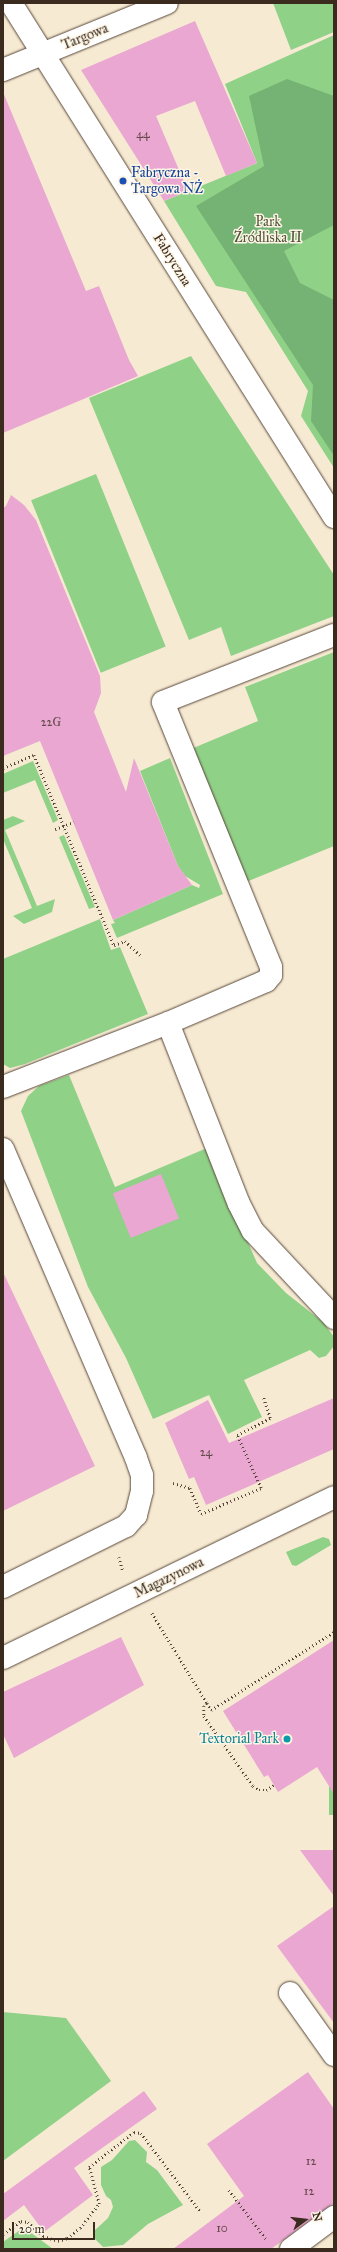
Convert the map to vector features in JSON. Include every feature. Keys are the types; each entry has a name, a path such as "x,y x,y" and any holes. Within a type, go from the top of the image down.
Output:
{"street":[{"name":"Fabryczna","path":"11,3 334,517"},
{"name":"Targowa","path":"3,70 167,3"},
{"path":"3,1087 168,1024 266,981 271,975 271,967 164,702 334,635"},
{"path":"168,1024 239,1204 253,1231 334,1318"},
{"path":"3,1149 142,1475 142,1491 136,1515 126,1526 3,1586"},
{"name":"Magazynowa","path":"3,1658 334,1498"},
{"path":"290,1993 334,2055"},
{"path":"291,2249 334,2217"}],"path":[{"path":"3,768 34,755 114,945 125,941 141,956"},
{"path":"55,829 74,822"},
{"path":"173,1483 190,1488 201,1514 261,1488 237,1435 270,1418 263,1396"},
{"path":"118,1557 121,1564"},
{"path":"139,1592 211,1710 334,1632"},
{"path":"207,1703 204,1706 204,1716 253,1786 259,1790 266,1790 274,1785"},
{"path":"3,2234 21,2221 28,2222 43,2236 58,2241 67,2238 92,2215 99,2204 89,2167 134,2132 141,2133 200,2211"},
{"path":"229,2190 269,2243"}],"green space":[{"path":"273,3 334,3 334,32 291,50"},
{"name":"Park Źródliska II","path":"334,35 334,468 301,416 308,391 246,292 216,286 164,201 257,163 225,84"},
{"name":"Park Źródliska II","path":"287,79 334,96 334,225 284,251 300,283 334,300 334,456 311,421 313,385 196,206 264,166 249,96"},
{"path":"191,356 334,575 334,616 231,656 221,627 189,640 89,398"},
{"path":"96,474 166,646 101,673 31,500"},
{"path":"334,652 334,846 246,882 191,749 258,721 245,687"},
{"path":"170,758 223,894 117,938 111,924 115,923 113,920 192,885 199,888 200,885 185,876 178,866 140,771"},
{"path":"33,761 58,820 53,823 35,780 3,793 3,774"},
{"path":"13,816 25,821 5,830 37,906 55,899 52,912 24,924 13,916 32,908 3,839 3,820"},
{"path":"64,835 95,907 89,909 59,837"},
{"path":"100,919 111,950 120,947 148,1014 25,1064 10,1068 3,1064 3,959"},
{"path":"69,1075 115,1187 207,1148 257,1263 286,1293 323,1322 334,1337 334,1346 326,1356 319,1358 310,1350 244,1380 262,1417 228,1434 209,1395 153,1419 126,1358 88,1287 21,1111 28,1096 39,1086"},
{"path":"323,1537 329,1539 331,1545 296,1566 292,1565 286,1552"},
{"path":"329,1786 334,1786 334,1815 329,1815"},
{"path":"3,2012 66,2018 111,2081 3,2161"},
{"path":"135,2140 147,2152 146,2162 157,2170 183,2205 148,2224 123,2245 103,2247 95,2239 94,2231 108,2218 113,2207 111,2200 106,2196 101,2185 101,2167 112,2160 129,2141"},
{"path":"20,2230 30,2232 53,2249 3,2249 3,2242"}],"building":[{"path":"195,21 257,163 226,176 195,101 156,116 188,191 164,201 81,70"},
{"path":"3,92 86,291 99,286 129,360 138,376 3,433"},
{"path":"11,495 24,505 36,520 100,676 101,693 94,712 126,792 134,758 178,866 192,885 113,920 40,741 3,756 3,508 6,506"},
{"path":"161,1174 179,1219 131,1238 113,1193"},
{"path":"3,1272 95,1466 3,1511"},
{"path":"334,1398 334,1449 206,1505 194,1477 189,1479 165,1423 208,1400 229,1443"},
{"path":"121,1637 144,1685 14,1758 3,1734 3,1692"},
{"name":"Textorial Park","path":"334,1640 334,1794 317,1767 278,1792 268,1775 264,1777 223,1711"},
{"path":"300,1850 334,1850 334,1896"},
{"path":"334,1906 334,2023 277,1946"},
{"path":"308,2072 334,2109 334,2203 271,2249 173,2249 244,2196 207,2144"},
{"path":"144,2091 157,2109 74,2168 93,2195 44,2232 24,2205 3,2221 3,2194"}],"place":[{"name":"Fabryczna - Targowa NŻ","path":"123,181"},
{"name":"Textorial Park","path":"287,1739"}]}
